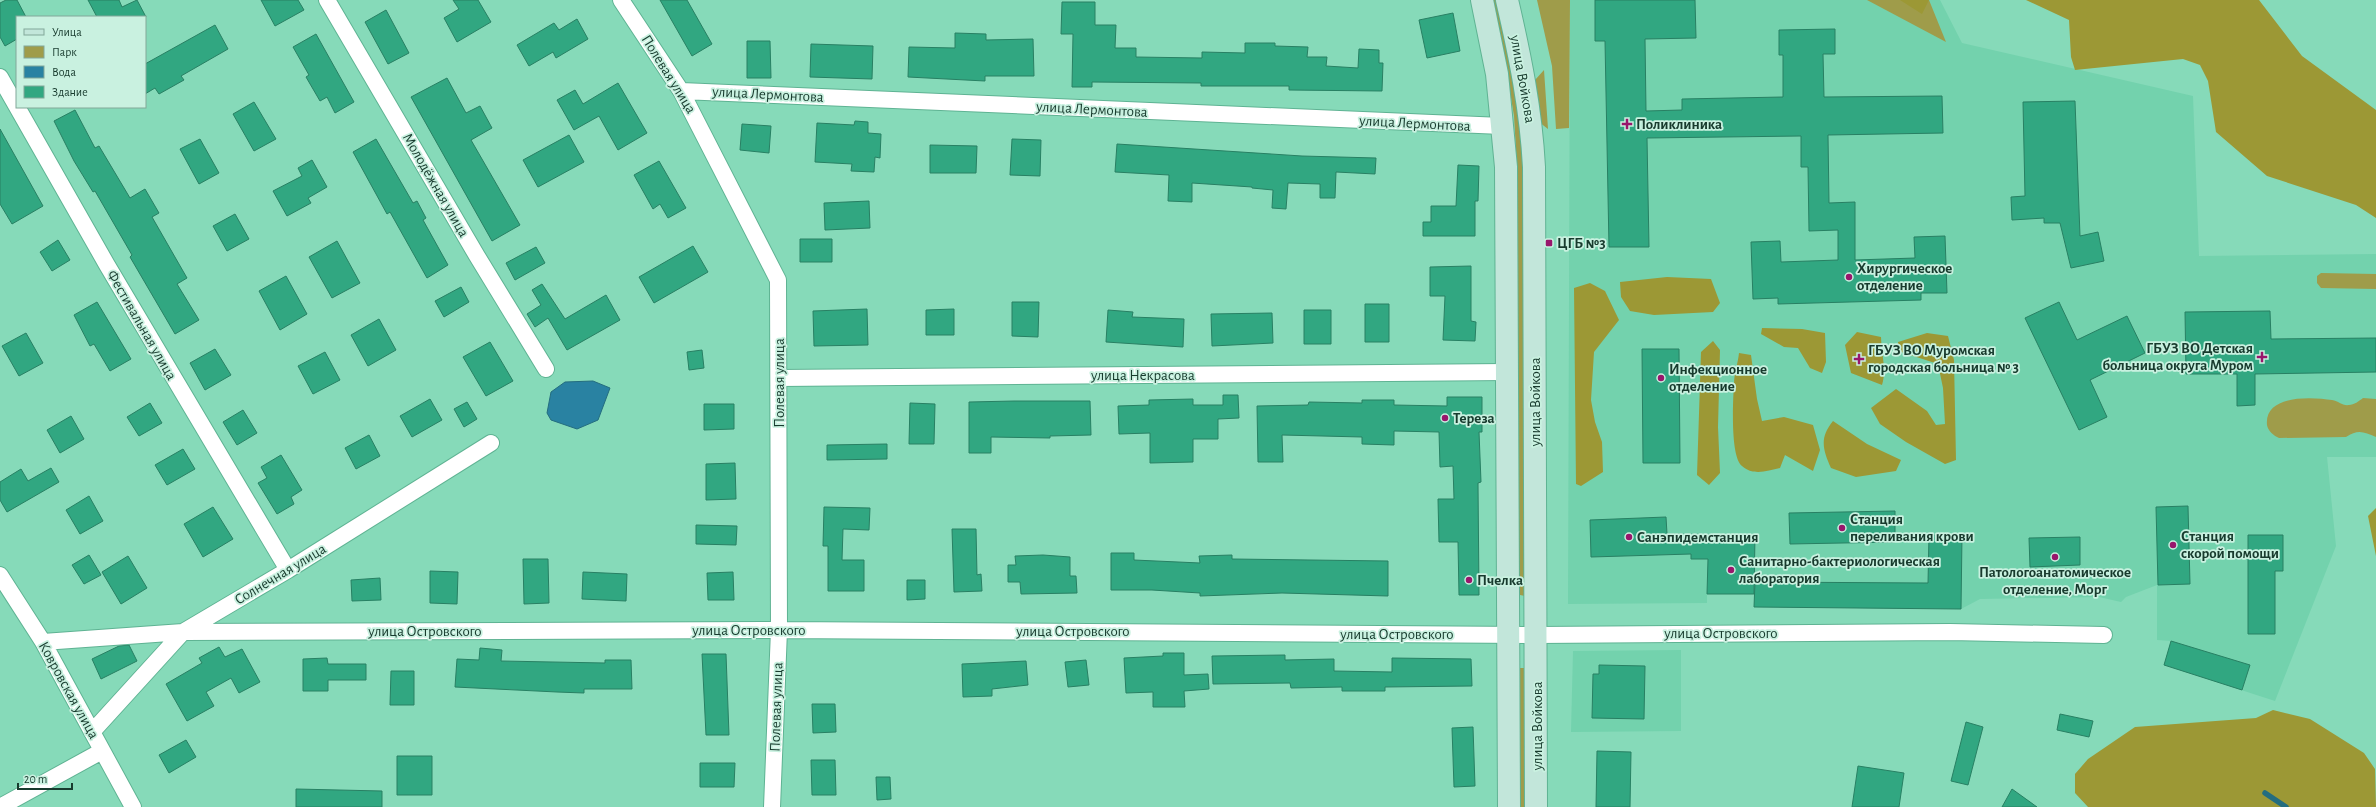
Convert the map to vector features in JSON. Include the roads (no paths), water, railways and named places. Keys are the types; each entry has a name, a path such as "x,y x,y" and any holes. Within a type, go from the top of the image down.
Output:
{"main road":[{"name":"улица Войкова","path":"1482,0 1498,74 1506,167 1509,807"},
{"name":"улица Войкова","path":"1507,0 1523,72 1532,125 1534,167 1537,635 1536,807"}],"street":[{"name":"Молодёжная улица","path":"328,0 477,256 546,369"},
{"name":"Полевая улица","path":"621,0 681,90 778,280 779,630 772,807"},
{"name":"Фестивальная улица","path":"0,78 16,106"},
{"name":"улица Лермонтова","path":"681,90 1502,126"},
{"name":"Фестивальная улица","path":"17,108 107,265 288,570"},
{"name":"улица Некрасова","path":"779,378 1507,372"},
{"name":"Солнечная улица","path":"92,732 183,632 288,570 490,443"},
{"name":"Ковровская улица","path":"0,575 43,642 133,807"},
{"name":"улица Островского","path":"43,642 183,632 779,630 1537,635 1950,632 2104,635"},
{"path":"0,807 102,751"}],"water":[{"path":"593,381 610,388 598,420 577,429 551,420 547,413 551,392 565,382"}],"waterway":[{"path":"2265,793 2286,807"}],"place":[{"name":"Поликлиника","path":"1627,124"},
{"name":"ЦГБ №3","path":"1549,243"},
{"name":"Хирургическое отделение","path":"1849,277"},
{"name":"ГБУЗ ВО Детская больница округа Муром","path":"2262,357"},
{"name":"ГБУЗ ВО Муромская городская больница № 3","path":"1859,359"},
{"name":"Инфекционное отделение","path":"1661,378"},
{"name":"Тереза","path":"1445,418"},
{"name":"Станция переливания крови","path":"1842,528"},
{"name":"Cанэпидемстанция","path":"1629,537"},
{"name":"Станция скорой помощи","path":"2173,545"},
{"name":"Патологоанатомическое отделение, Морг","path":"2055,557"},
{"name":"Санитарно-бактериологическая лаборатория","path":"1731,570"},
{"name":"Пчелка","path":"1469,580"}]}
